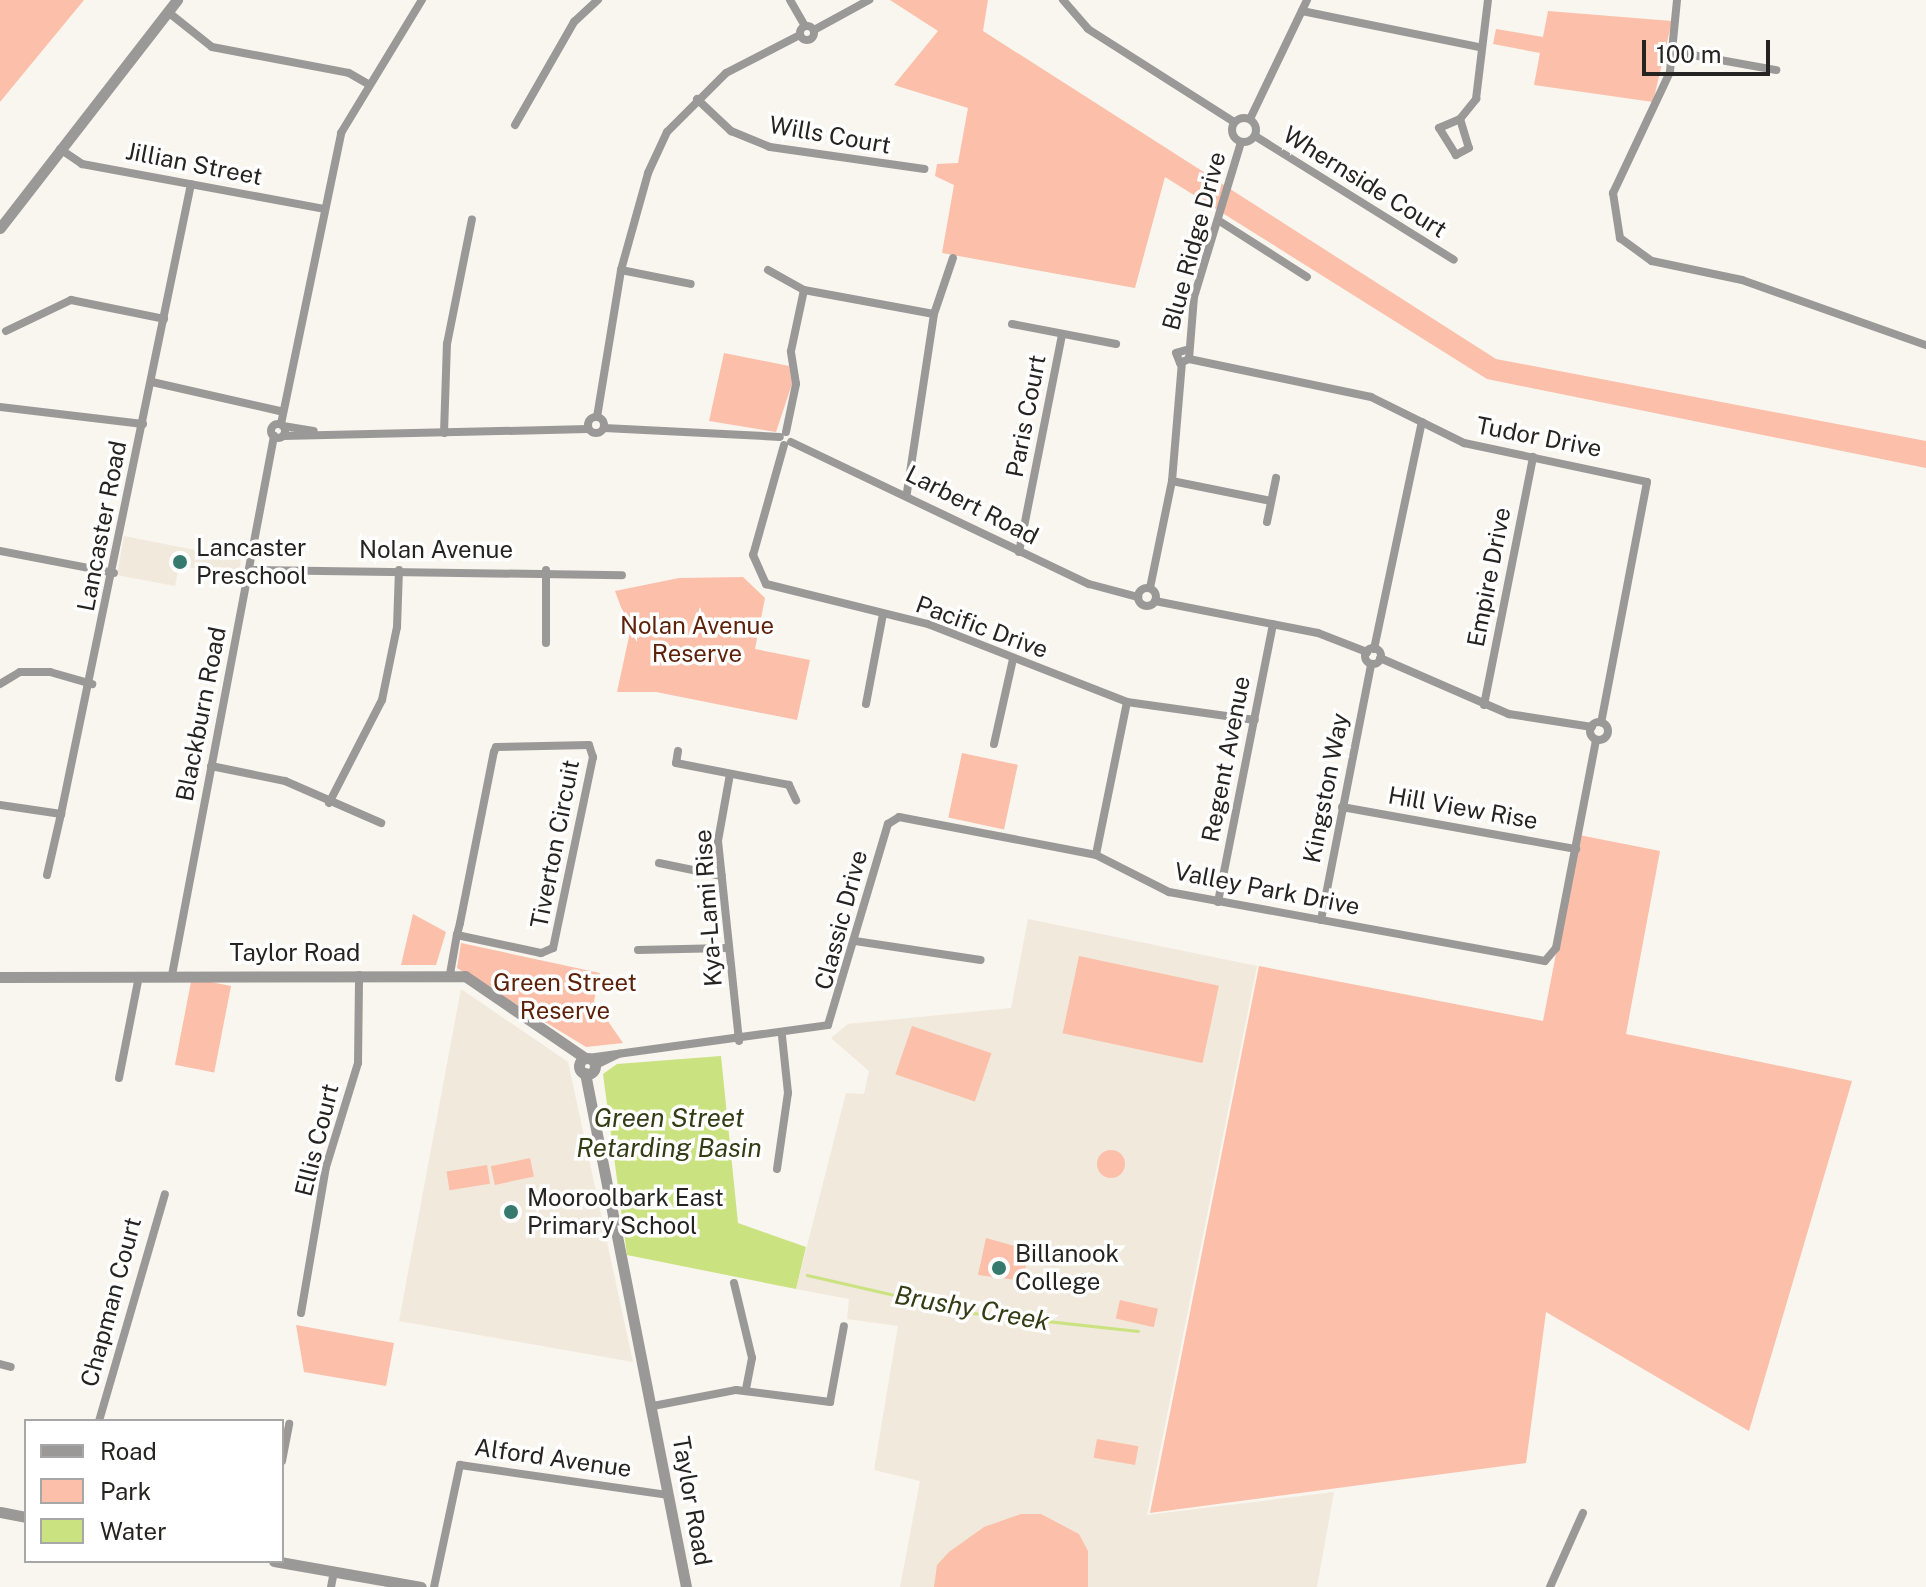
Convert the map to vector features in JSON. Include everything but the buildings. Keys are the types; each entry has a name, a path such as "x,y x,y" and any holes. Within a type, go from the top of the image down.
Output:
{"street":[{"path":"0,228 177,0"},
{"name":"Blackburn Road","path":"172,975 279,431 280,411 341,133 366,83 422,0"},
{"path":"515,125 574,22 598,0"},
{"path":"790,0 806,30"},
{"path":"279,431 444,433 588,429 597,417 621,270 648,173 667,132 726,73 869,0"},
{"name":"Blue Ridge Drive","path":"1063,0 1088,29 1234,122"},
{"path":"1250,119 1234,122 1241,142 1255,136 1250,119 1307,0"},
{"path":"1460,119 1469,148 1456,155 1439,128 1460,119 1476,99 1479,47 1488,0"},
{"path":"1677,0 1676,52 1613,193 1620,238 1652,261 1742,280 1926,345"},
{"path":"1302,11 1479,47"},
{"path":"168,12 212,47 349,73 366,83"},
{"path":"1676,52 1776,70"},
{"name":"Wills Court","path":"697,99 731,131 770,147 924,169"},
{"name":"Whernside Court","path":"1255,136 1454,260"},
{"name":"Blue Ridge Drive","path":"1150,588 1172,481 1194,297 1221,222 1241,142"},
{"name":"Jillian Street","path":"60,149 82,164 324,209"},
{"name":"Lancaster Road","path":"47,875 92,684 191,184"},
{"path":"444,433 447,344 472,219"},
{"path":"1221,222 1307,277"},
{"path":"907,493 934,314 953,258"},
{"path":"621,270 691,284"},
{"path":"768,270 804,290 934,314"},
{"path":"785,439 796,384 791,351 804,290"},
{"path":"6,331 71,300 164,319"},
{"name":"Paris Court","path":"1012,324 1116,344"},
{"name":"Paris Court","path":"1019,552 1062,334"},
{"name":"Tudor Drive","path":"1186,358 1371,397 1464,443 1640,477 1649,490 1601,723 1607,735 1596,740"},
{"path":"152,382 280,411"},
{"path":"0,407 143,424"},
{"path":"597,417 604,428"},
{"path":"1380,658 1371,664 1370,650 1422,422"},
{"name":"Larbert Road","path":"588,429 734,429 785,439 907,493 1019,552 1138,597 1145,606 1155,601"},
{"name":"Pacific Drive","path":"785,439 757,535 756,572 781,591 883,614 1127,702 1255,720"},
{"name":"Empire Drive","path":"1484,705 1533,457"},
{"path":"1267,522 1276,478"},
{"path":"1172,481 1271,501"},
{"path":"0,551 114,573"},
{"name":"Nolan Avenue","path":"250,570 546,570 622,575"},
{"path":"329,803 382,700 399,570"},
{"path":"546,570 546,643"},
{"path":"1138,597 1150,588 1155,601 1273,624 1370,650 1380,658 1484,705 1592,727 1601,723"},
{"path":"866,704 883,614"},
{"name":"Regent Avenue","path":"1218,902 1273,624"},
{"path":"994,744 1013,659"},
{"name":"Kingston Way","path":"1321,920 1371,664"},
{"path":"0,684 20,672 92,684"},
{"path":"1096,855 1127,702"},
{"path":"1576,849 1596,740 1592,727"},
{"name":"Tiverton Circuit","path":"450,974 457,935 496,747 589,745 593,757 553,948 541,953 457,935"},
{"path":"678,751 676,763 789,785 796,800"},
{"path":"211,766 285,781 329,803 381,823"},
{"name":"Kya-Lami Rise","path":"730,774 719,829 727,948 739,1041"},
{"path":"0,805 61,814"},
{"name":"Hill View Rise","path":"1342,807 1576,849"},
{"name":"Valley Park Drive","path":"888,824 905,818 1096,855 1169,892 1537,962 1552,956 1576,849"},
{"name":"Classic Drive","path":"588,1065 631,1051 815,1031 833,1018 888,824"},
{"path":"659,863 722,876"},
{"path":"855,941 981,960"},
{"path":"638,950 727,948"},
{"name":"Taylor Road","path":"0,977 450,974 478,982 588,1065 686,1587"},
{"name":"Ellis Court","path":"301,1313 326,1167 358,1063 359,975"},
{"path":"119,1078 139,976"},
{"path":"777,1169 788,1093 782,1036"},
{"name":"Chapman Court","path":"100,1419 165,1194"},
{"path":"734,1283 752,1358 746,1390"},
{"path":"653,1406 746,1390 830,1402 844,1326"},
{"path":"0,1364 11,1367"},
{"path":"284,1450 289,1424"},
{"name":"Alford Avenue","path":"434,1587 460,1465 669,1495"},
{"path":"0,1512 24,1517"},
{"path":"1550,1587 1583,1513"},
{"path":"284,1563 421,1587"},
{"path":"331,1587 334,1572"}],"shaded area":[{"name":"Lancaster Preschool","path":"124,536 241,559 239,575 179,566 175,586 117,575"},
{"name":"Billanook College","path":"1028,919 1257,966 1147,1515 1334,1492 1317,1587 900,1587 920,1481 874,1470 898,1326 847,1319 849,1299 796,1289 846,1093 864,1094 869,1071 831,1038 848,1024 1011,1008"},
{"name":"Mooroolbark East Primary School","path":"461,989 568,1062 633,1362 399,1321"}],"green space":[{"path":"0,0 84,0 0,102"},
{"path":"890,0 988,0 983,31 1496,359 1926,441 1926,468 1487,379 1165,177 1135,288 942,253 954,185 935,176 937,164 958,163 968,108 894,85 938,31"},
{"path":"1548,11 1672,21 1653,102 1534,85 1540,53 1493,44 1496,29 1543,37"},
{"path":"724,353 789,366 792,384 776,432 709,421"},
{"name":"Nolan Avenue Reserve","path":"743,577 765,598 755,649 810,660 797,720 656,692 617,692 630,632 615,591 679,578"},
{"path":"962,753 1018,765 1004,829 948,818"},
{"path":"1579,835 1660,851 1626,1034 1852,1081 1749,1431 1546,1312 1526,1463 1150,1513 1259,966 1543,1021"},
{"path":"413,914 446,932 436,965 401,965"},
{"name":"Green Street Reserve","path":"461,943 600,973 594,1001 623,1043 586,1047 457,968"},
{"path":"1079,956 1219,986 1202,1063 1063,1033"},
{"path":"192,978 231,986 214,1072 175,1065"},
{"path":"912,1026 991,1053 975,1102 895,1074"},
{"path":"1111,1150 1121,1154 1125,1164 1121,1174 1111,1178 1101,1174 1097,1164 1101,1154"},
{"path":"530,1158 534,1177 495,1185 491,1166"},
{"path":"487,1165 490,1184 449,1190 447,1171"},
{"path":"986,1238 1029,1250 1023,1281 978,1275"},
{"path":"1120,1300 1158,1309 1154,1327 1116,1319"},
{"path":"296,1325 394,1343 386,1386 304,1372"},
{"path":"1097,1439 1138,1446 1135,1465 1094,1458"},
{"path":"1021,1514 1041,1514 1079,1534 1088,1551 1088,1587 934,1587 937,1565 949,1552 984,1527"}],"water":[{"name":"Green Street Retarding Basin","path":"721,1056 738,1223 806,1247 796,1289 627,1255 603,1074 617,1064"}],"waterway":[{"name":"Brushy Creek","path":"807,1275 973,1313 1138,1331"}],"place":[{"name":"Lancaster Preschool","path":"180,562"},
{"name":"Mooroolbark East Primary School","path":"511,1212"},
{"name":"Billanook College","path":"999,1268"}]}
